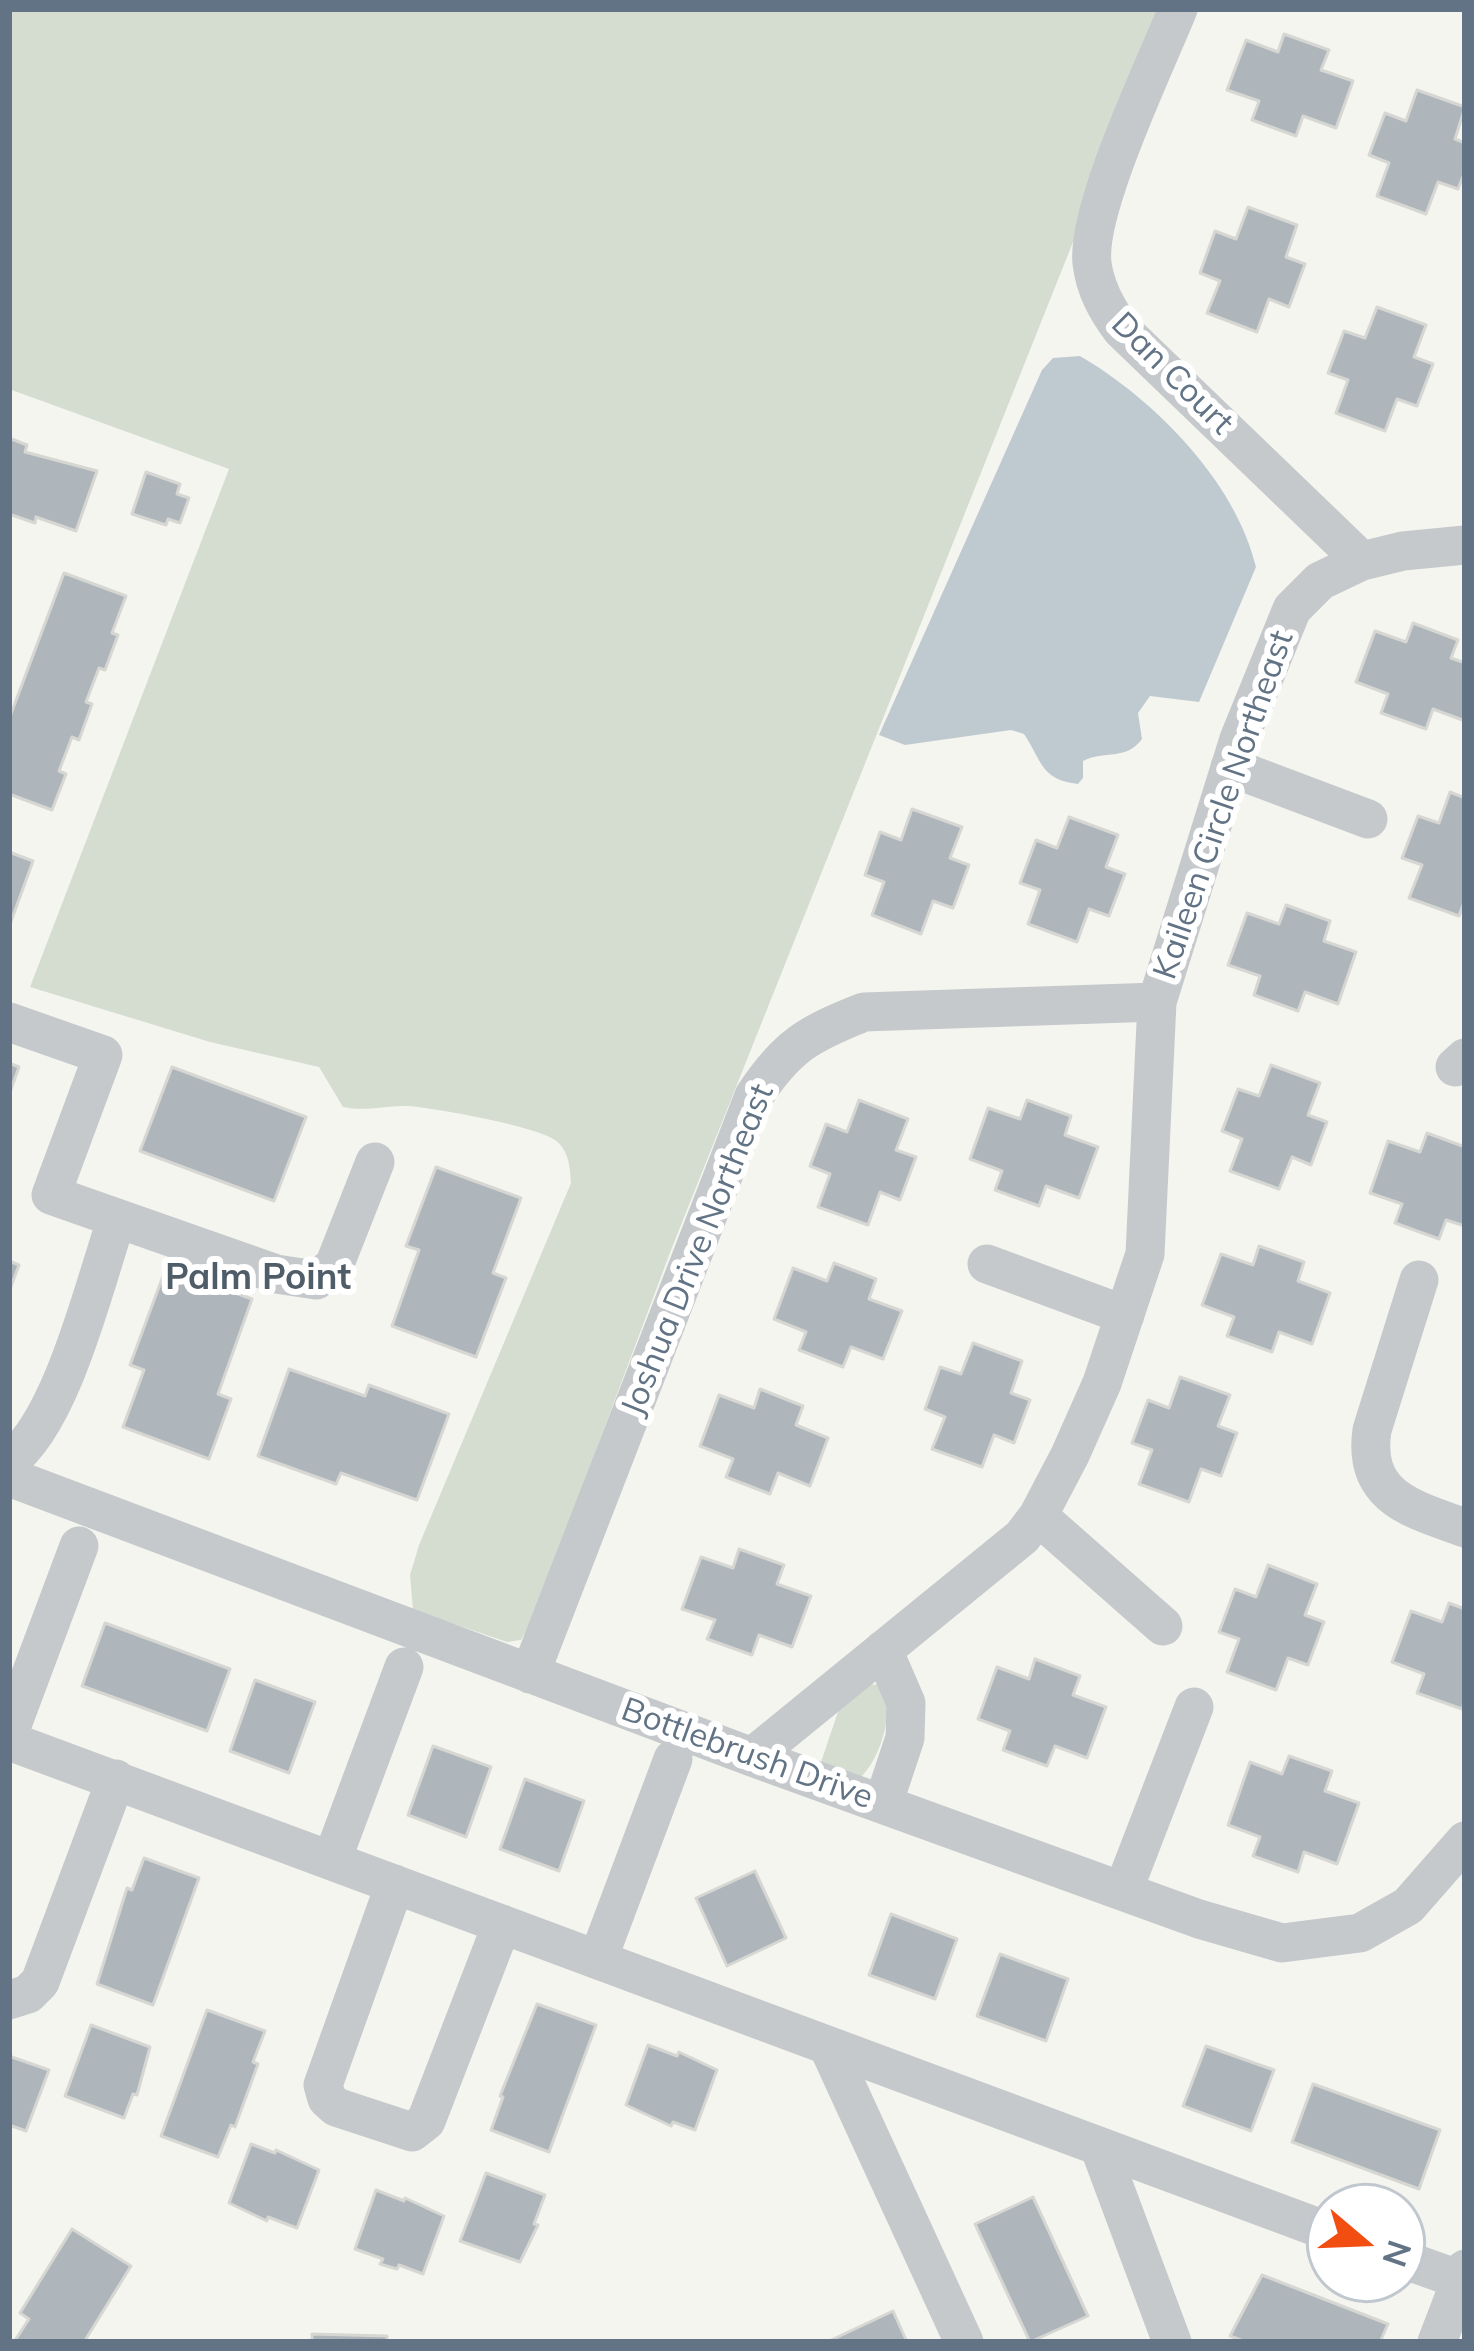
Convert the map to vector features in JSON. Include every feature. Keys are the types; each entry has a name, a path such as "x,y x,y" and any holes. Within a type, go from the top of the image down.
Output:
{"street":[{"name":"Dan Court","path":"1178,9 1097,213 1092,261 1096,283 1122,330 1362,561"},
{"name":"Kaileen Circle Northeast","path":"752,1757 1022,1537 1038,1516 1094,1400 1144,1254 1157,1002 1230,766 1292,609 1321,581 1362,561 1402,551 1465,545"},
{"path":"1230,766 1368,819"},
{"name":"Joshua Drive Northeast","path":"530,1674 754,1096 781,1057 823,1028 864,1012 1157,1002"},
{"path":"9,1022 103,1055 51,1196 276,1274 316,1280 334,1266 375,1162"},
{"path":"9,1461 26,1449 54,1401 116,1219"},
{"path":"987,1264 1125,1315"},
{"path":"1419,1280 1368,1453 1375,1476 1390,1496 1465,1528"},
{"name":"Bottlebrush Drive","path":"9,1478 752,1757 1282,1943 1360,1933 1408,1906 1465,1841"},
{"path":"1038,1516 1163,1625"},
{"path":"79,1546 9,1737 1306,2223"},
{"path":"883,1650 906,1703 905,1738 883,1804"},
{"path":"332,1860 404,1667"},
{"path":"1123,1891 1194,1707"},
{"path":"598,1959 673,1759"},
{"path":"9,2000 28,1994 40,1982 116,1779"},
{"path":"395,1884 322,2085 336,2107 412,2132 426,2121 502,1924"},
{"path":"829,2046 964,2342"},
{"path":"1099,2146 1172,2342"},
{"path":"1426,2265 1463,2275 1437,2342"}],"shaded area":[{"path":"9,9 1166,9 671,1250 521,1640 507,1642 413,1610 410,1575 571,1183 563,1149 544,1135 461,1114 408,1106 343,1107 319,1067 210,1042 30,987 229,469 9,389"},
{"path":"1080,356 1163,419 1211,474 1246,535 1256,567 1199,702 1150,696 1138,713 1142,739 1122,753 1083,761 1083,778 1078,784 1049,774 1024,734 1011,730 905,745 879,735 1042,370 1053,358"},
{"path":"862,1684 884,1685 887,1709 879,1748 859,1779 820,1765 842,1700"}],"building":[{"path":"1284,34 1329,50 1321,70 1353,81 1336,128 1303,116 1296,136 1252,120 1259,101 1227,90 1246,40 1278,52"},
{"path":"1417,90 1465,107 1455,139 1465,143 1465,171 1458,189 1438,182 1426,214 1377,196 1389,163 1369,155 1385,113 1406,121"},
{"path":"1248,207 1297,225 1286,257 1305,264 1289,307 1269,299 1257,332 1207,313 1220,281 1200,273 1215,231 1236,239"},
{"path":"1377,307 1426,325 1414,357 1433,364 1417,406 1397,399 1385,431 1336,413 1348,380 1328,373 1344,331 1365,338"},
{"path":"9,438 27,445 25,452 97,471 76,531 36,517 35,523 9,514"},
{"path":"146,472 180,484 177,494 189,498 180,523 168,519 166,525 132,514"},
{"path":"64,573 126,596 105,670 99,668 86,702 92,704 79,740 72,737 59,771 66,774 52,810 9,794 9,719"},
{"path":"1413,623 1458,640 1451,658 1465,663 1465,721 1433,709 1426,729 1381,713 1388,694 1356,682 1375,631 1406,642"},
{"path":"1450,792 1465,798 1465,899 1459,916 1409,898 1422,865 1402,858 1418,816 1439,823"},
{"path":"912,809 962,827 950,858 969,865 953,908 933,901 921,934 872,915 884,882 865,875 880,832 901,840"},
{"path":"1069,817 1118,835 1106,867 1125,874 1109,916 1089,909 1077,942 1028,924 1040,890 1020,883 1036,840 1057,848"},
{"path":"9,852 33,861 9,927"},
{"path":"1286,905 1330,921 1324,941 1356,952 1338,1004 1305,992 1298,1011 1254,995 1260,976 1228,965 1247,913 1279,924"},
{"path":"9,1063 19,1067 9,1095"},
{"path":"1271,1065 1320,1083 1308,1115 1327,1122 1311,1165 1292,1157 1279,1189 1230,1171 1242,1139 1222,1131 1238,1089 1259,1096"},
{"path":"172,1067 306,1117 274,1201 140,1151"},
{"path":"859,1100 908,1119 896,1150 916,1157 900,1200 880,1192 868,1225 818,1207 830,1174 810,1166 826,1124 847,1132"},
{"path":"1027,1100 1071,1116 1065,1135 1098,1147 1079,1198 1046,1186 1039,1206 995,1190 1002,1171 970,1159 988,1108 1020,1119"},
{"path":"1427,1133 1465,1147 1465,1226 1446,1220 1439,1239 1395,1223 1402,1204 1370,1193 1388,1141 1420,1152"},
{"path":"436,1167 521,1198 493,1273 506,1278 476,1357 392,1326 419,1250 406,1246"},
{"path":"1259,1246 1304,1262 1298,1281 1330,1293 1312,1344 1279,1332 1272,1352 1227,1336 1234,1317 1202,1305 1221,1254 1253,1265"},
{"path":"9,1261 19,1265 9,1292"},
{"path":"834,1263 876,1279 869,1299 902,1311 883,1359 851,1347 843,1367 799,1350 806,1332 774,1319 793,1268 827,1281"},
{"path":"166,1268 252,1299 218,1394 231,1399 209,1459 123,1427 144,1370 130,1365"},
{"path":"973,1343 1022,1361 1011,1393 1030,1400 1014,1443 994,1435 982,1467 932,1449 945,1417 925,1409 940,1367 961,1374"},
{"path":"289,1369 365,1396 369,1385 449,1414 417,1500 341,1473 336,1484 258,1456"},
{"path":"1180,1377 1230,1395 1218,1426 1237,1433 1221,1476 1201,1469 1189,1502 1139,1484 1152,1450 1132,1443 1148,1400 1169,1408"},
{"path":"760,1389 803,1406 796,1425 828,1438 810,1486 778,1473 770,1494 726,1477 733,1459 700,1446 719,1395 754,1408"},
{"path":"739,1549 784,1565 777,1584 811,1596 792,1647 759,1635 752,1655 707,1639 715,1620 682,1609 701,1557 733,1568"},
{"path":"1268,1565 1317,1584 1305,1615 1324,1622 1308,1665 1288,1658 1276,1690 1227,1672 1239,1639 1219,1632 1235,1589 1256,1597"},
{"path":"1449,1603 1465,1609 1462,1709 1417,1693 1424,1674 1392,1662 1411,1611 1442,1622"},
{"path":"105,1623 230,1669 207,1731 82,1686"},
{"path":"1035,1659 1080,1676 1073,1695 1106,1707 1087,1758 1055,1746 1047,1766 1003,1750 1010,1731 978,1719 997,1667 1029,1679"},
{"path":"255,1680 315,1702 289,1773 230,1751"},
{"path":"433,1746 491,1767 466,1837 408,1815"},
{"path":"1289,1756 1332,1771 1325,1791 1359,1803 1337,1864 1304,1852 1298,1872 1253,1856 1260,1837 1228,1825 1250,1762 1282,1774"},
{"path":"525,1779 584,1801 559,1871 500,1849"},
{"path":"144,1858 199,1878 153,2005 97,1984 127,1888 132,1890"},
{"path":"755,1871 786,1938 727,1966 696,1898"},
{"path":"891,1914 957,1939 935,1999 869,1975"},
{"path":"1000,1954 1068,1979 1046,2041 977,2016"},
{"path":"537,2004 596,2025 549,2152 491,2130"},
{"path":"207,2010 265,2031 235,2127 231,2125 218,2157 161,2136"},
{"path":"91,2025 150,2047 137,2095 133,2094 124,2118 65,2096"},
{"path":"648,2045 677,2056 679,2052 717,2070 695,2130 673,2122 671,2126 626,2105"},
{"path":"1206,2046 1274,2070 1251,2131 1183,2106"},
{"path":"9,2056 49,2070 26,2131 9,2125"},
{"path":"1313,2084 1440,2130 1421,2183 1403,2183 1292,2142"},
{"path":"251,2144 319,2170 297,2228 268,2217 267,2221 229,2203"},
{"path":"486,2173 545,2195 534,2224 538,2225 520,2262 460,2241"},
{"path":"376,2190 444,2216 423,2274 380,2264 383,2259 355,2249"},
{"path":"1033,2197 1088,2316 1030,2342 975,2224"},
{"path":"72,2229 131,2266 84,2342 14,2342 29,2319 20,2313"},
{"path":"1262,2275 1306,2292 1306,2303 1334,2303 1388,2324 1380,2342 1246,2342 1230,2336"},
{"path":"893,2311 907,2342 827,2342"},
{"path":"312,2334 387,2336 387,2342 312,2342"}],"district":[{"name":"Palm Point","path":"258,1278"}]}
